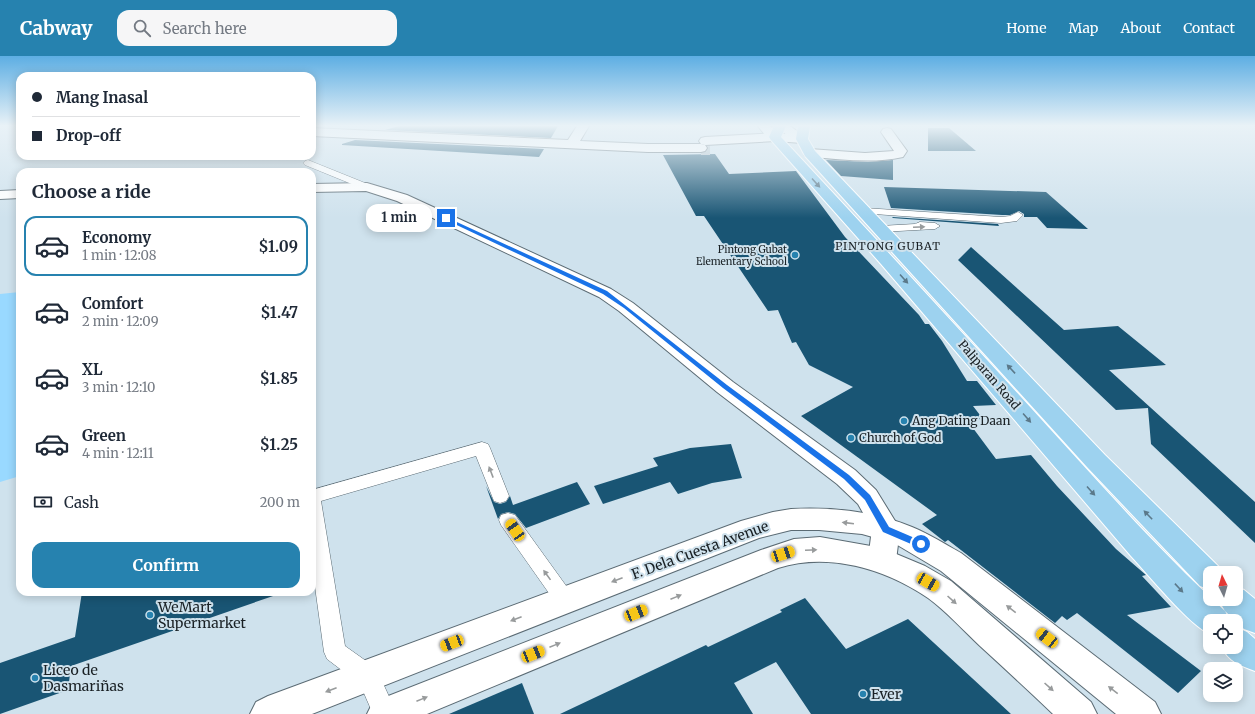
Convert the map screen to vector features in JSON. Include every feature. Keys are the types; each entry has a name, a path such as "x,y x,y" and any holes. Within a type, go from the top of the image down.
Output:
{"main road":[{"name":"Paliparan Road","path":"801,157 887,260 1142,548 1182,591 1207,614"},
{"name":"Paliparan Road","path":"813,157 1096,461 1203,570"},
{"path":"1241,606 1255,619"},
{"path":"1243,649 1255,656"}],"street":[{"path":"856,157 883,157"},
{"path":"316,188 367,187 402,198 605,292 725,387 846,477 867,498 886,529 882,560"},
{"path":"0,195 16,194"},
{"name":"F. Dela Cuesta Avenue","path":"268,714 751,529 781,521 812,519 851,523 886,529 921,544 952,562 1143,714"},
{"path":"385,714 771,558 794,551 820,549 882,560 915,575 940,590 1079,714"}],"lane":[{"path":"308,163 367,187"},
{"path":"864,211 1001,220 1013,219 1018,215"},
{"path":"316,497 482,448 500,496"},
{"path":"508,520 566,600"},
{"path":"316,525 335,652 368,676 385,714"}],"shaded area":[{"path":"16,292 16,477 0,482 0,294"}],"building":[{"path":"664,157 717,157 729,174 796,171 845,237 919,315 925,324 929,324 942,341 967,381 977,381 996,405 973,406 983,419 967,420 996,459 1031,455 1057,486 1116,549 1146,575 1142,576 1171,607 1127,615 1201,671 1178,693 1077,613 1067,620 1062,616 1055,623 948,540 945,542 922,524 937,515 801,416 853,387 809,365 796,342 792,343 778,310 768,311 704,216 696,216"},
{"path":"826,160 868,162 893,160 893,180 841,176"},
{"path":"884,187 1046,192 1088,229 1047,228 1037,217 1024,217 1024,214 1019,211 1010,215 1002,215 891,208"},
{"path":"892,217 998,224 999,226 893,218"},
{"path":"971,247 1064,330 1118,326 1166,365 1109,370 1255,502 1255,543 1151,444 1148,408 1116,410 958,260"},
{"path":"731,444 742,478 712,483 678,494 670,482 603,504 594,486 658,466 653,458 690,448"},
{"path":"577,482 590,504 526,528 515,514 508,512 501,514 498,519 486,486 494,502 500,504 506,502 510,496 513,505"},
{"name":"WeMart Supermarket","path":"81,596 273,596 71,666 68,690 0,714 0,663 75,637"},
{"path":"805,598 846,649 908,619 1011,714 811,714 776,662 734,683 753,714 560,714 706,645 708,647 782,612 780,610"},
{"path":"522,683 534,714 449,714"}],"place":[{"name":"Pintong Gubat Elementary School","path":"795,255"},
{"name":"Ang Dating Daan","path":"904,421"},
{"name":"Church of God","path":"851,438"},
{"name":"WeMart Supermarket","path":"150,615"},
{"name":"Liceo de Dasmariñas","path":"35,678"},
{"name":"Ever","path":"863,694"}],"district":[{"name":"PINTONG GUBAT","path":"888,246"}],"route":[{"path":"446,218 605,292 626,307 725,387 846,477 867,498 886,529 921,544"}]}
